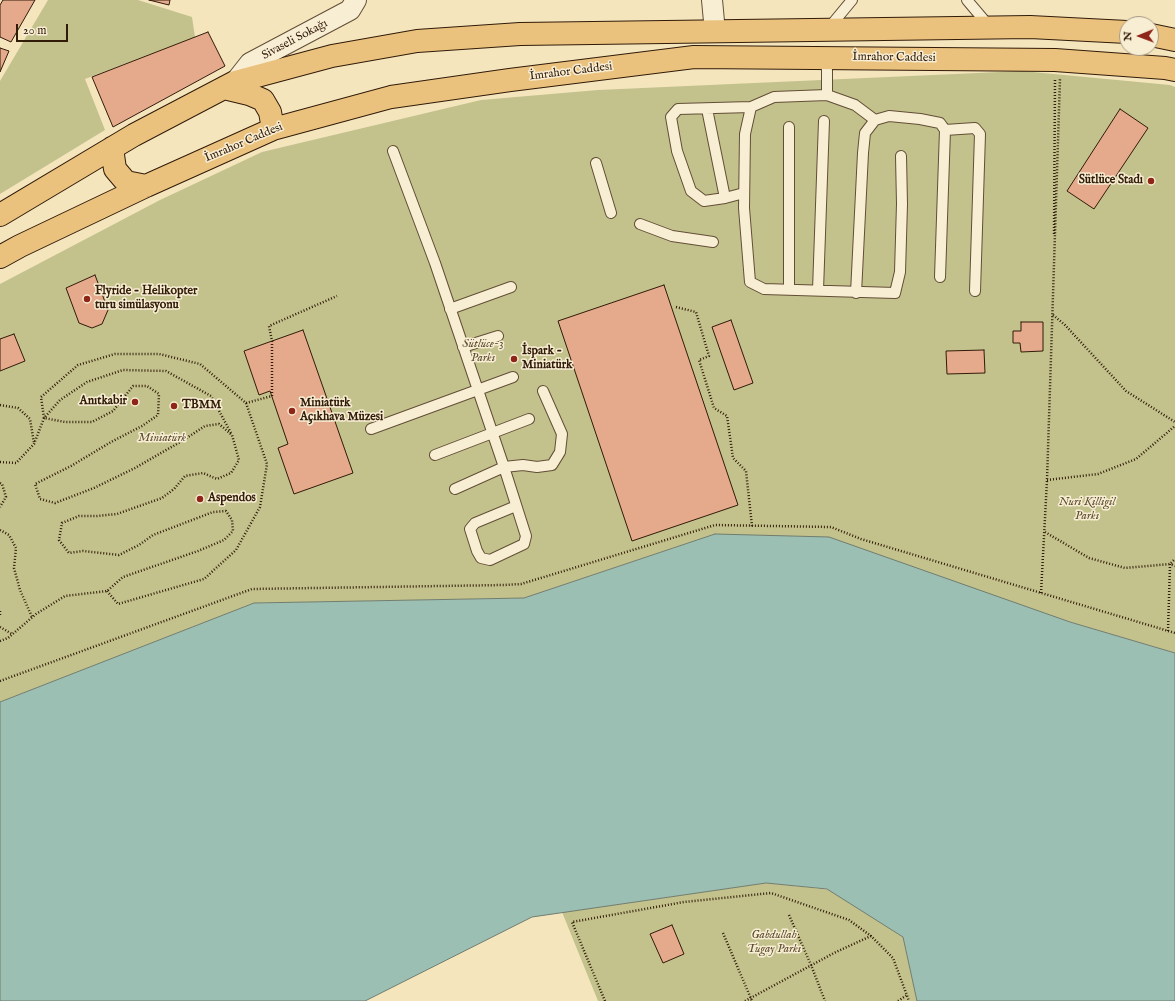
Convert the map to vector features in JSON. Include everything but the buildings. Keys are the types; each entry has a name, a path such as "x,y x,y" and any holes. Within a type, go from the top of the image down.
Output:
{"main road":[{"path":"0,214 112,148 230,85 332,56 417,42 520,34 827,31 1030,27 1119,32"},
{"path":"629,33 634,65"},
{"path":"1159,37 1175,40"},
{"name":"İmrahor Caddesi","path":"0,257 146,186 273,129 391,97 510,80 694,57 826,58 1058,67 1165,68 1175,70"},
{"path":"230,85 263,100 270,112 273,129"},
{"path":"112,148 115,169 126,182 146,186"}],"street":[{"name":"Sivaseli Sokağı","path":"230,85 250,63 350,10 356,0"},
{"path":"712,0 715,32"}],"lane":[{"path":"827,31 852,0"},
{"path":"967,0 990,28"},
{"path":"826,58 827,96"},
{"path":"744,193 704,201 691,191 677,151 671,117 678,109 751,107 774,97 827,96 855,105 875,120"},
{"path":"751,107 745,134 744,208 750,282 764,288 895,294 900,272 902,204 901,156"},
{"path":"707,109 725,198"},
{"path":"856,293 863,147 865,133 875,120 889,116 920,118 940,123 945,130 940,277"},
{"path":"818,290 824,121"},
{"path":"789,127 789,289"},
{"path":"945,130 975,128 980,134 975,291"},
{"path":"393,151 435,263 504,467 526,536 524,544 490,560 482,558 477,551 470,530 475,523 516,506"},
{"path":"596,163 611,213"},
{"path":"640,224 672,236 713,242"},
{"path":"450,309 511,287"},
{"path":"463,347 498,336"},
{"path":"370,429 513,377"},
{"path":"455,489 504,467 523,465 537,467 552,465 560,452 562,434 543,391"},
{"path":"435,455 529,419"}],"path":[{"path":"1041,592 1045,532 1053,314 1058,67"},
{"path":"1058,67 1053,314 1126,391 1175,422"},
{"path":"246,403 272,396 272,340 269,326 337,296"},
{"path":"676,307 696,312 709,356 699,360 714,408 727,416 733,458 746,471 752,526"},
{"path":"44,418 41,397 78,365 115,354 159,354 200,364 246,403 267,464 260,507 236,550 204,579 118,604 107,591"},
{"path":"0,462 16,463 34,444 44,418 60,400 87,382 124,370 166,371 210,396 232,435 239,460 230,473 217,478 203,473 185,476 174,489 162,498 117,514 78,516 62,523 58,540 69,554 83,551 119,555 139,545 153,535 212,512 226,512 232,520 233,531 224,540 198,551 123,577 107,591 65,596 32,617 8,638 0,641"},
{"path":"44,418 65,422 92,422 113,411 133,386 147,386 159,394 158,415 142,426 111,442 71,466 35,484 40,500 55,503 94,488 134,468 182,441 205,426 219,424 232,435"},
{"path":"0,403 18,408 30,419 34,444"},
{"path":"1047,480 1098,474 1136,459 1175,426"},
{"path":"0,483 2,484 6,497 0,507"},
{"path":"0,681 252,589 521,584 715,525 831,527 861,539 1175,633"},
{"path":"0,530 10,535 16,548 14,568 20,590 32,617"},
{"path":"1045,532 1089,558 1125,568 1170,564 1175,566"},
{"path":"1168,631 1170,564 1175,559"},
{"path":"0,611 0,616"},
{"path":"0,627 12,634"},
{"path":"605,1001 572,922 684,902 771,893 849,920 871,936 893,958 909,1001"},
{"path":"788,915 811,965 825,1001"},
{"path":"723,933 752,1001"},
{"path":"745,1001 834,953 871,936"},
{"path":"898,1001 907,995"}],"green space":[{"path":"48,0 138,0 192,17 195,37 85,79 105,130 0,194 0,81"},
{"name":"Sütlüce-3 Parkı","path":"1022,71 1170,85 1175,87 1175,653 1070,622 715,534 524,598 254,603 0,702 0,284 160,200 262,152 481,100 598,90"},
{"name":"Gabdullah Tugay Parkı","path":"766,883 831,890 903,937 917,1001 598,1001 562,912"}],"water":[{"path":"715,534 829,537 1070,622 1175,653 1175,1001 917,1001 903,937 827,889 766,883 532,917 365,1001 0,1001 0,702 254,603 524,598"}],"place":[{"name":"Sütlüce Stadı","path":"1151,181"},
{"name":"Flyride - Helikopter turu simülasyonu","path":"87,299"},
{"name":"İspark - Miniatürk","path":"514,359"},
{"name":"Anıtkabir","path":"135,402"},
{"name":"TBMM","path":"174,406"},
{"name":"Miniatürk Açıkhava Müzesi","path":"292,411"},
{"name":"Aspendos","path":"200,499"}],"park label":[{"name":"Miniatürk","path":"162,439"},
{"name":"Nuri Killigil Parkı","path":"1087,510"}]}
